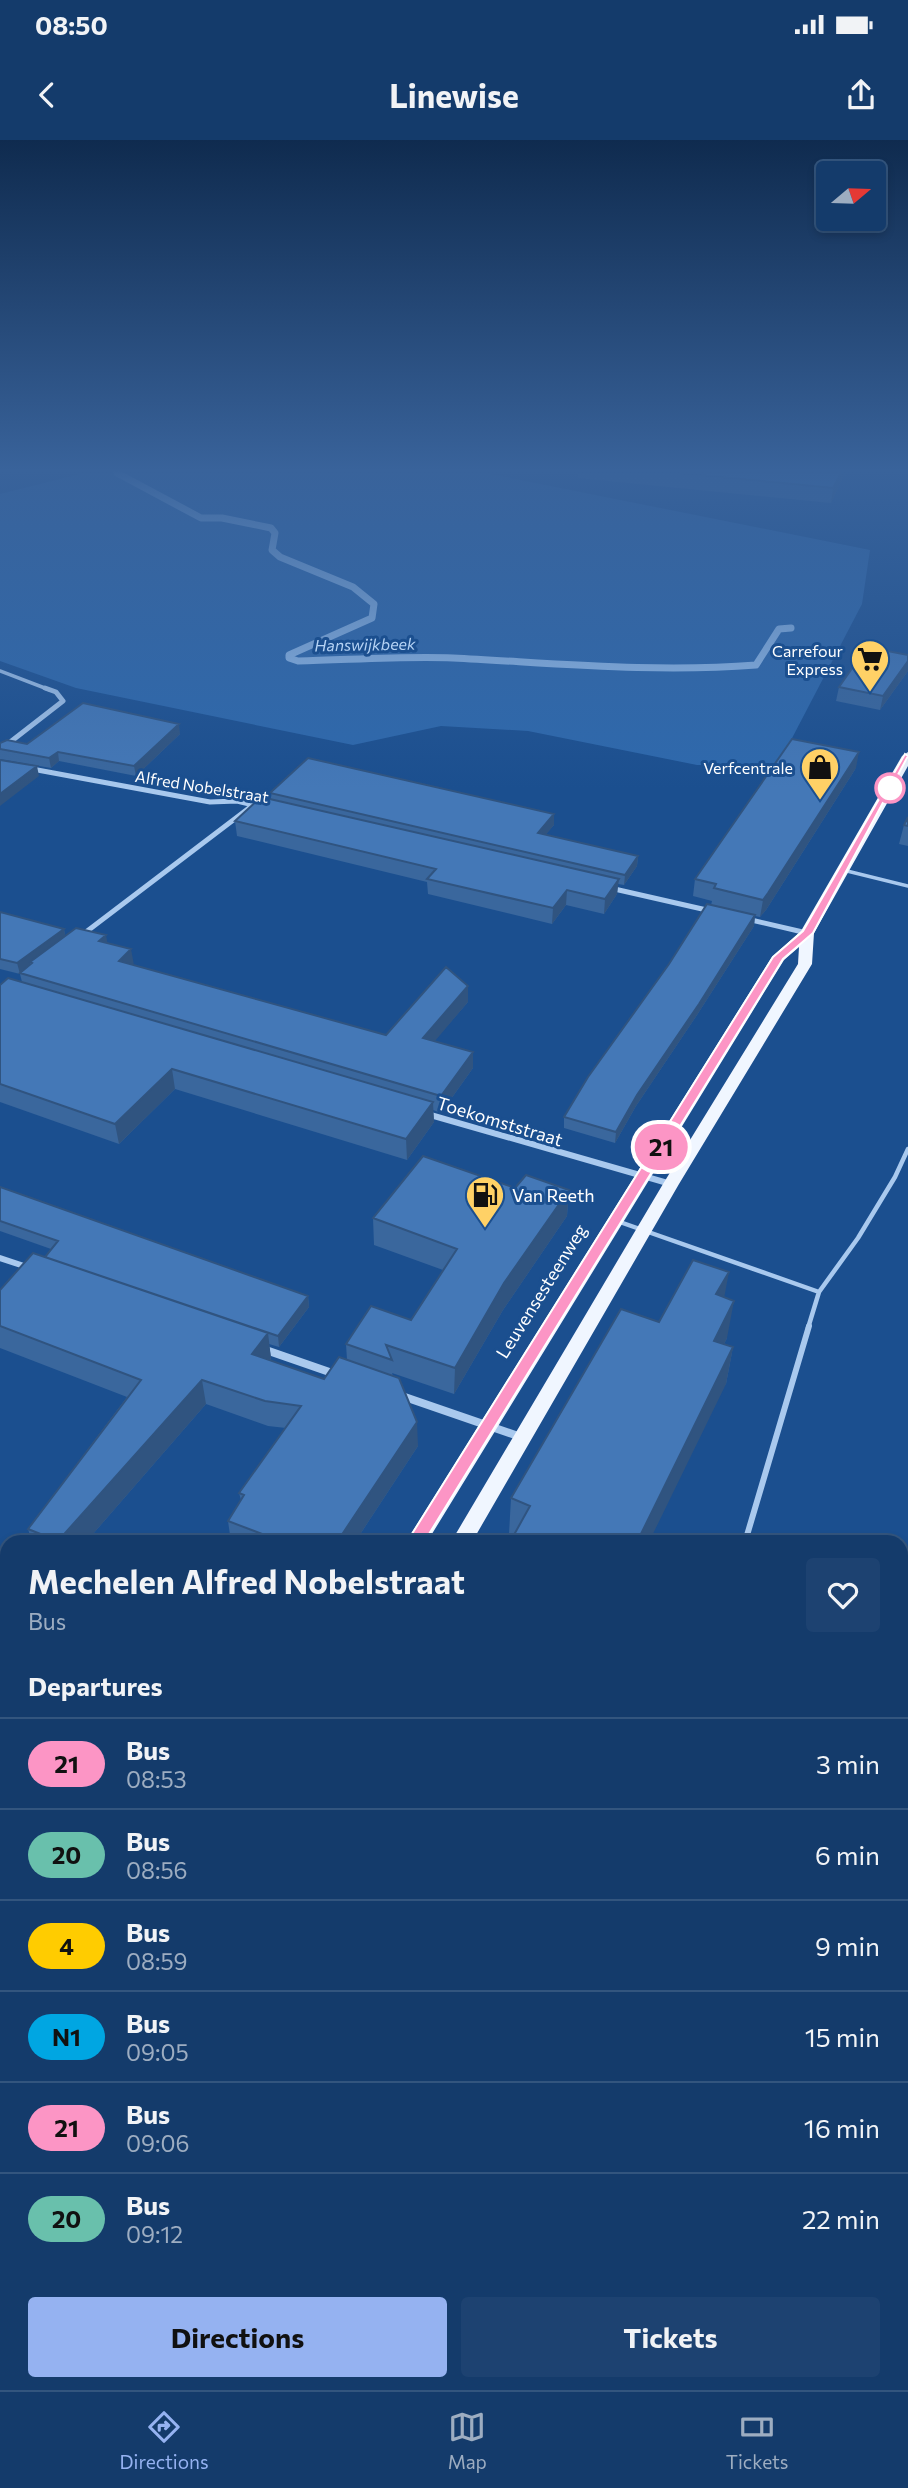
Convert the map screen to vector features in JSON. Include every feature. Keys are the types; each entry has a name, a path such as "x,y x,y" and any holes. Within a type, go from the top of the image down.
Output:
{"main road":[{"name":"Leuvensesteenweg","path":"420,1535 779,957 807,933 908,756"},
{"name":"Leuvensesteenweg","path":"464,1535 524,1438 643,1230 805,964 807,933"}],"street":[{"path":"0,671 62,696 63,701 0,750"},
{"name":"Alfred Nobelstraat","path":"26,768 210,802 237,802 267,808"},
{"path":"74,940 253,805"},
{"path":"606,887 715,912"},
{"path":"742,918 807,933"},
{"name":"Toekomststraat","path":"419,1112 671,1184"},
{"path":"0,1258 39,1271"},
{"path":"259,1348 351,1379"},
{"path":"390,1392 524,1438"}],"lane":[{"path":"843,870 908,886"},
{"path":"747,1535 819,1292 858,1238 895,1177 908,1149"},
{"path":"616,1220 819,1292"}],"shaded area":[{"path":"0,578 866,578 862,604 778,765 697,765 528,731 441,726 353,745 76,688 0,661"}],"building":[{"path":"867,647 908,655 908,661 883,696 839,687"},
{"path":"83,703 179,724 134,766 58,752 49,758 0,749 0,743 7,740 27,744"},
{"path":"792,739 859,752 763,900 714,888 716,884 695,879"},
{"path":"308,758 554,814 538,833 638,856 625,875 270,793"},
{"path":"0,760 37,766 0,794"},
{"path":"261,797 619,879 605,899 567,890 553,908 427,879 436,869 235,821"},
{"path":"707,904 755,915 637,1095 616,1132 564,1117 588,1077 669,964"},
{"path":"0,912 64,929 17,963 0,959"},
{"path":"76,928 106,935 99,941 131,949 119,961 386,1035 446,967 468,986 423,1038 473,1052 441,1096 20,973 32,963 30,962"},
{"path":"8,978 433,1102 406,1139 172,1069 115,1124 0,1084 0,985"},
{"path":"423,1156 515,1188 526,1175 569,1190 504,1283 455,1368 386,1345 392,1360 346,1344 371,1306 411,1320 457,1249 373,1218"},
{"path":"0,1187 308,1296 278,1336 45,1257 58,1241 0,1221"},
{"path":"33,1253 268,1333 252,1354 324,1379 339,1357 399,1378 417,1422 342,1535 265,1535 228,1521 244,1495 239,1493 301,1406 265,1401 202,1380 63,1535 43,1535 28,1529 141,1380 0,1326 0,1290"},
{"path":"693,1260 729,1272 716,1294 734,1301 714,1341 733,1347 640,1535 514,1535 530,1506 511,1498 621,1309 659,1322"}],"waterway":[{"name":"Hanswijkbeek","path":"331,578 353,587 374,604 372,618 289,655 289,658 298,661 453,658 642,668 756,665 779,629 791,628"}],"bus line":[{"name":"21","path":"420,1535 779,957 807,933 908,756"}],"place":[{"name":"Carrefour Express","path":"870,693"},
{"name":"Verfcentrale","path":"820,801"},
{"name":"Van Reeth","path":"485,1229"}]}
